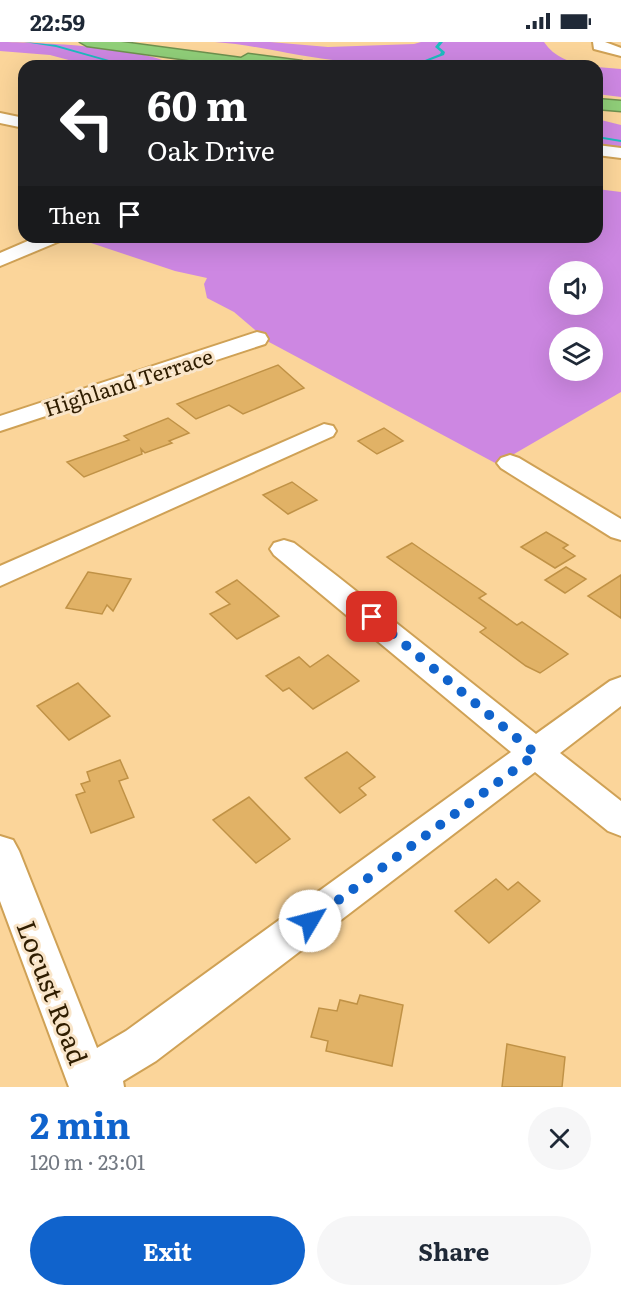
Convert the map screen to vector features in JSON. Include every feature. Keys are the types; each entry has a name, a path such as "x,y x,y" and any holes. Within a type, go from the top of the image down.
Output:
{"highway":[{"path":"87,42 223,60"},
{"path":"121,42 257,60"},
{"path":"603,104 621,106"},
{"path":"603,109 621,111"}],"street":[{"path":"599,42 599,46 621,52"},
{"path":"0,118 18,122"},
{"path":"603,151 621,153"},
{"path":"0,260 40,243"},
{"name":"Highland Terrace","path":"0,424 257,339"},
{"path":"0,577 324,430"},
{"path":"510,463 621,531"},
{"path":"284,549 372,617 536,754 621,820"},
{"path":"93,1084 621,689"},
{"name":"Locust Road","path":"0,851 93,1084"}],"shaded area":[{"path":"0,42 39,43 117,50 161,60 69,60 50,55 0,51"},
{"path":"215,42 270,42 328,47 421,42 544,42 553,52 568,60 336,60"},
{"path":"603,68 621,69 621,97 603,95"},
{"path":"603,120 621,125 621,154 603,151"},
{"path":"603,190 621,192 621,392 497,464 269,342 234,312 207,298 204,284 207,278 175,271 91,243 603,243"}],"building":[{"path":"278,365 304,388 243,414 229,405 196,419 177,404"},
{"path":"168,418 189,433 169,441 172,443 145,453 141,449 142,454 84,477 67,462 129,440 124,436"},
{"path":"384,428 403,441 377,454 358,441"},
{"path":"292,482 317,500 288,514 263,495"},
{"path":"546,532 568,545 563,548 575,556 555,568 521,547"},
{"path":"412,543 486,594 479,598 517,625 522,622 568,654 540,673 526,666 480,632 486,628 387,557"},
{"path":"566,567 586,579 565,593 545,580"},
{"path":"88,572 131,579 113,611 107,605 102,614 66,608"},
{"path":"621,575 621,618 588,596"},
{"path":"237,580 279,616 237,639 210,614 230,604 216,592"},
{"path":"328,655 359,681 313,709 289,688 283,691 266,676 299,657 310,667"},
{"path":"78,683 110,716 69,740 37,706"},
{"path":"347,752 375,777 359,788 366,795 340,813 305,778"},
{"path":"120,760 128,778 119,781 134,817 91,833 76,795 85,792 81,784 90,781 87,772"},
{"path":"249,797 290,839 256,863 213,820"},
{"path":"496,879 508,890 518,882 540,901 489,943 455,911"},
{"path":"360,995 403,1005 392,1066 326,1051 328,1041 311,1037 319,1008 337,1011 340,1000 357,1004"},
{"path":"507,1044 565,1057 562,1087 502,1087"}],"waterway":[{"path":"26,42 56,46 106,60"},
{"path":"429,60 442,55 443,52 437,47 441,42"},
{"path":"603,138 621,141"}],"route":[{"path":"310,921 536,754 372,617"}]}
